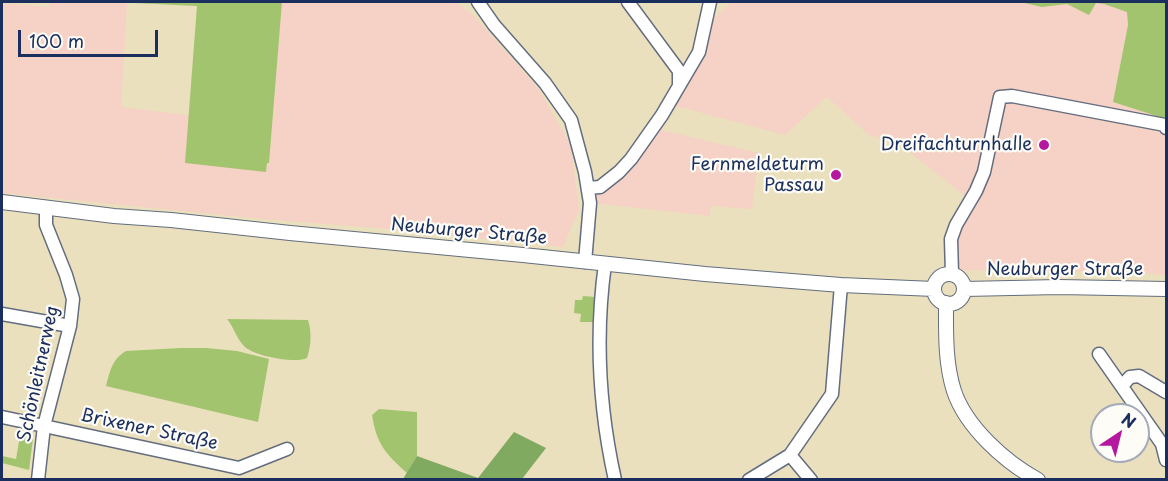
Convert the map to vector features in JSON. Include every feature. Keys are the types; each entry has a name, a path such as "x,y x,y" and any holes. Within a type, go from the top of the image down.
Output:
{"street":[{"path":"478,2 494,25 545,83 571,120 582,158 590,203 585,261"},
{"path":"628,2 679,71 680,85"},
{"path":"588,188 600,187 619,172 662,115 699,52 710,2"},
{"path":"952,274 951,239 984,172 1000,97 1024,98 1165,125 1165,132"},
{"name":"Neuburger Straße","path":"2,202 114,216 705,274 841,285 934,289"},
{"name":"Schönleitnerweg","path":"38,480 44,426 70,326 73,299 46,225 46,208"},
{"path":"605,264 599,333 600,384 615,480"},
{"path":"952,274 959,278 964,289 960,298 946,303 937,298 934,284 939,277 952,274"},
{"path":"749,480 790,455 832,394 841,285"},
{"name":"Neuburger Straße","path":"964,289 1059,286 1167,289"},
{"path":"946,303 946,334 955,393 972,423 991,446 1017,468 1038,480"},
{"path":"2,314 70,326"},
{"path":"1099,354 1162,444 1167,460"},
{"path":"1122,386 1130,377 1138,376 1167,392"},
{"name":"Brixener Straße","path":"2,417 239,468 287,450"},
{"path":"790,455 811,480"}],"shaded area":[{"path":"50,2 127,3 121,107 195,116 266,172 269,162 282,2 456,2 474,16 538,88 571,146 579,210 563,247 2,193 2,3 49,7"},
{"path":"732,2 1020,2 1042,7 1067,4 1089,15 1095,3 1127,12 1128,25 1113,102 1166,119 1166,275 1109,271 969,270 951,274 950,241 970,200 897,142 869,135 827,97 785,135 668,104 705,26"},
{"path":"652,128 759,153 752,209 711,206 710,216 591,203 589,188 601,186"}],"green space":[{"path":"112,2 282,2 269,163 267,163 266,172 185,163 197,6"},
{"path":"1020,2 1165,2 1166,119 1113,102 1128,25 1127,12 1096,3 1089,15 1067,4 1042,7"},
{"path":"583,296 595,297 593,322 580,322 581,314 574,313 575,300 582,300"},
{"path":"227,319 308,320 311,339 307,358 285,359 265,356 249,350 241,343"},
{"path":"180,348 237,351 269,359 258,422 106,386 110,370 121,354 126,351"},
{"path":"379,409 417,412 417,456 407,473 379,441 372,415"},
{"path":"514,432 546,448 522,479 403,479 417,456 478,478"},
{"path":"20,436 33,439 29,470 2,463 2,456 16,459"}],"place":[{"name":"Dreifachturnhalle","path":"1044,145"},
{"name":"Fernmeldeturm Passau","path":"836,175"}]}
